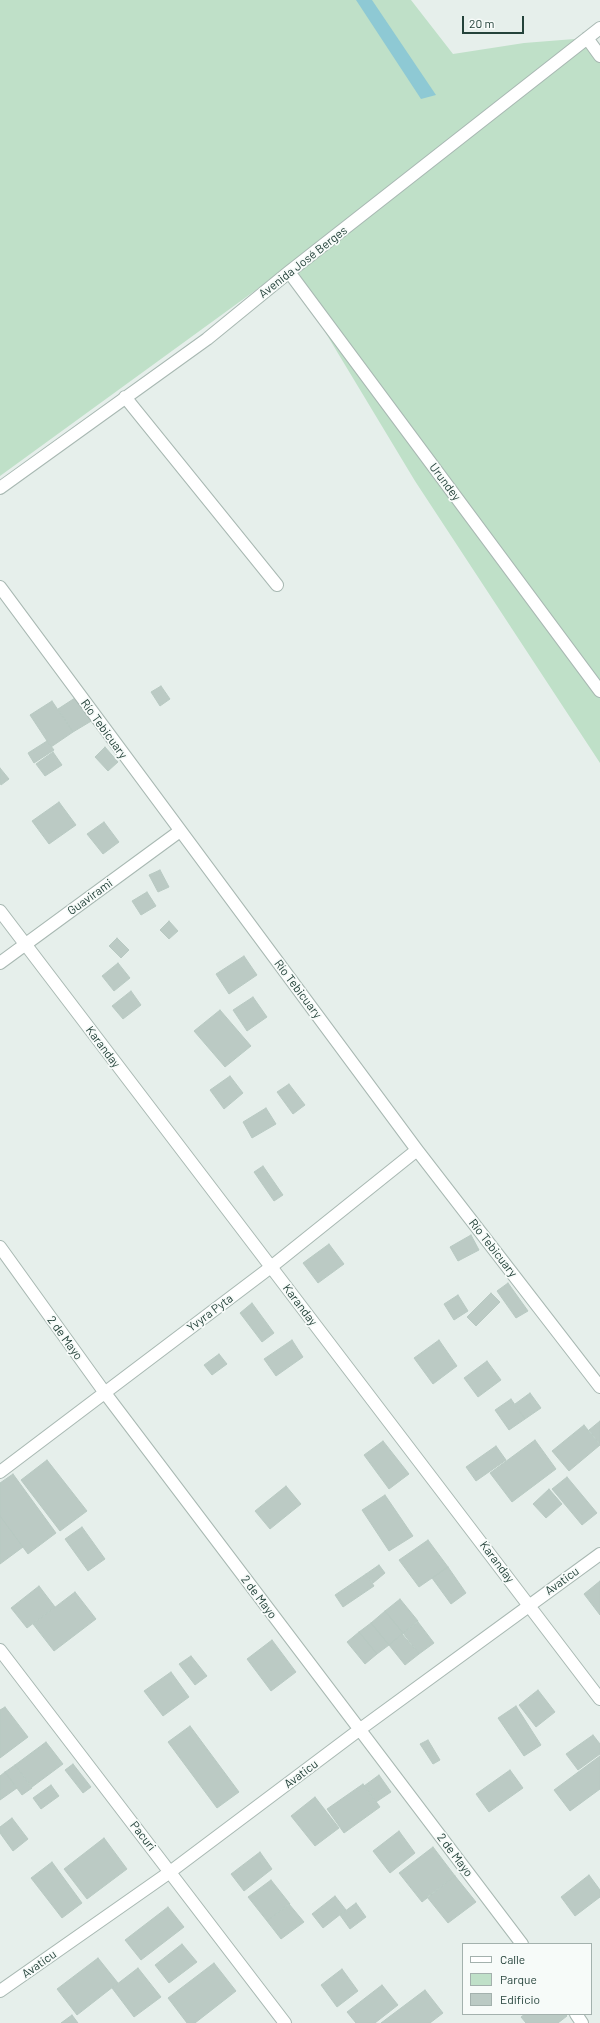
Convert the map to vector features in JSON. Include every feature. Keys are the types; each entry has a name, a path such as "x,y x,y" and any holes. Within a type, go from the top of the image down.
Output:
{"street":[{"name":"Avenida José Berges","path":"0,488 207,339 289,272 600,28"},
{"path":"587,38 600,56"},
{"name":"Urundey","path":"289,272 600,691"},
{"path":"125,398 277,585"},
{"name":"Río Tebicuary","path":"0,588 417,1150 600,1387"},
{"name":"Guavirami","path":"0,963 180,831"},
{"name":"Karanday","path":"0,911 530,1604 600,1699"},
{"name":"Yvyra Pyta","path":"0,1472 271,1267 417,1150"},
{"name":"2 de Mayo","path":"0,1247 105,1393 521,1943"},
{"name":"Avaticu","path":"0,1991 170,1872 359,1730 600,1554"},
{"name":"Pacuri","path":"0,1650 285,2023"}],"green space":[{"path":"0,0 411,0 453,54 524,43 587,38 600,56 600,763 415,481 289,272 282,271 0,476"}],"water":[{"path":"356,0 372,0 436,95 421,99"}],"building":[{"path":"161,686 170,699 160,706 151,692"},
{"path":"78,696 93,720 73,732 58,709"},
{"path":"52,701 73,732 51,747 30,715"},
{"path":"47,741 54,750 34,763 28,753"},
{"path":"105,747 118,762 108,771 95,757"},
{"path":"53,752 62,765 45,776 36,764"},
{"path":"0,768 9,779 1,785 0,783"},
{"path":"59,802 76,825 49,844 32,821"},
{"path":"104,822 119,842 103,854 87,834"},
{"path":"160,870 169,887 158,892 149,875"},
{"path":"147,892 156,906 141,915 132,901"},
{"path":"169,921 178,931 169,939 160,930"},
{"path":"117,938 129,950 121,958 109,946"},
{"path":"244,956 257,975 229,994 216,974"},
{"path":"118,963 130,978 114,991 102,976"},
{"path":"131,991 141,1005 123,1019 112,1006"},
{"path":"253,997 267,1017 247,1031 233,1010"},
{"path":"220,1010 251,1046 225,1067 194,1031"},
{"path":"230,1076 243,1093 224,1109 210,1090"},
{"path":"289,1084 305,1105 293,1114 277,1092"},
{"path":"266,1108 276,1124 252,1138 243,1122"},
{"path":"263,1166 283,1195 274,1201 254,1172"},
{"path":"471,1235 479,1250 458,1261 450,1247"},
{"path":"329,1244 344,1264 318,1283 303,1263"},
{"path":"508,1283 528,1311 516,1318 497,1291"},
{"path":"491,1293 500,1302 476,1326 467,1317"},
{"path":"458,1295 468,1311 454,1320 444,1304"},
{"path":"252,1303 274,1333 262,1342 240,1313"},
{"path":"292,1340 303,1357 276,1376 264,1359"},
{"path":"439,1340 457,1366 433,1384 414,1358"},
{"path":"219,1354 227,1364 212,1375 204,1365"},
{"path":"487,1361 501,1380 478,1397 464,1378"},
{"path":"530,1393 541,1408 525,1419 515,1404"},
{"path":"511,1399 525,1419 509,1430 495,1410"},
{"path":"600,1421 600,1444 589,1430"},
{"path":"584,1425 600,1445 569,1471 552,1451"},
{"path":"535,1440 556,1469 512,1502 490,1473"},
{"path":"383,1441 409,1474 389,1489 364,1455"},
{"path":"496,1446 506,1460 476,1481 466,1467"},
{"path":"47,1460 87,1511 60,1531 21,1480"},
{"path":"13,1474 56,1533 28,1554 0,1516 0,1483"},
{"path":"567,1477 597,1513 582,1525 552,1489"},
{"path":"286,1486 301,1504 270,1529 255,1511"},
{"path":"549,1489 562,1504 546,1518 533,1504"},
{"path":"385,1495 413,1536 389,1551 362,1510"},
{"path":"0,1516 23,1547 0,1564"},
{"path":"82,1527 105,1559 88,1571 65,1539"},
{"path":"428,1540 448,1567 419,1587 399,1560"},
{"path":"379,1565 385,1573 373,1583 366,1574"},
{"path":"448,1567 466,1593 451,1604 432,1578"},
{"path":"366,1574 374,1586 343,1607 335,1595"},
{"path":"600,1581 600,1615 584,1594"},
{"path":"39,1586 55,1607 27,1628 11,1608"},
{"path":"75,1592 96,1619 54,1651 33,1624"},
{"path":"400,1599 418,1621 403,1633 385,1611"},
{"path":"385,1611 403,1633 389,1645 371,1623"},
{"path":"418,1622 434,1643 419,1654 403,1633"},
{"path":"371,1623 389,1645 377,1654 359,1632"},
{"path":"359,1632 377,1654 365,1664 347,1642"},
{"path":"402,1634 419,1654 405,1665 389,1645"},
{"path":"272,1640 296,1672 271,1691 247,1659"},
{"path":"191,1656 207,1676 195,1685 179,1664"},
{"path":"171,1672 189,1697 163,1716 144,1691"},
{"path":"538,1690 555,1712 536,1727 519,1705"},
{"path":"516,1706 541,1745 524,1756 498,1718"},
{"path":"5,1707 28,1737 0,1758 0,1710"},
{"path":"190,1726 239,1792 217,1808 168,1742"},
{"path":"593,1735 600,1744 600,1754 578,1770 566,1754"},
{"path":"428,1740 440,1760 433,1764 420,1744"},
{"path":"46,1742 63,1764 32,1787 15,1765"},
{"path":"600,1756 600,1789 570,1811 554,1790"},
{"path":"73,1764 91,1787 83,1793 65,1770"},
{"path":"15,1765 32,1788 22,1795 5,1772"},
{"path":"510,1770 523,1788 489,1812 476,1794"},
{"path":"5,1772 17,1788 0,1800 0,1776"},
{"path":"379,1775 391,1792 376,1802 364,1786"},
{"path":"363,1784 380,1807 344,1833 327,1809"},
{"path":"51,1785 59,1796 41,1809 33,1798"},
{"path":"315,1797 339,1828 315,1846 291,1816"},
{"path":"12,1818 28,1839 13,1851 0,1833 0,1827"},
{"path":"399,1831 415,1853 390,1873 373,1851"},
{"path":"104,1838 127,1869 87,1899 64,1869"},
{"path":"433,1847 455,1876 422,1902 399,1873"},
{"path":"260,1852 272,1869 244,1891 231,1874"},
{"path":"52,1862 82,1903 62,1918 31,1878"},
{"path":"589,1875 600,1890 600,1897 575,1916 561,1897"},
{"path":"455,1876 476,1902 448,1923 427,1897"},
{"path":"271,1880 290,1904 267,1921 248,1897"},
{"path":"335,1896 346,1910 323,1928 312,1914"},
{"path":"356,1903 366,1917 350,1929 340,1915"},
{"path":"289,1904 304,1922 281,1939 267,1921"},
{"path":"168,1907 184,1927 141,1960 125,1940"},
{"path":"182,1944 197,1962 169,1983 155,1965"},
{"path":"98,1958 118,1983 77,2015 57,1989"},
{"path":"214,1963 236,1991 195,2023 187,2023 168,1998"},
{"path":"138,1968 161,1997 134,2017 112,1988"},
{"path":"342,1969 358,1991 337,2007 321,1985"},
{"path":"382,1985 398,2005 375,2023 356,2023 347,2012"},
{"path":"425,1990 443,2013 430,2023 381,2023"},
{"path":"72,2015 78,2023 61,2023"},
{"path":"524,2015 567,2016 558,2023 526,2023 521,2017"}]}
